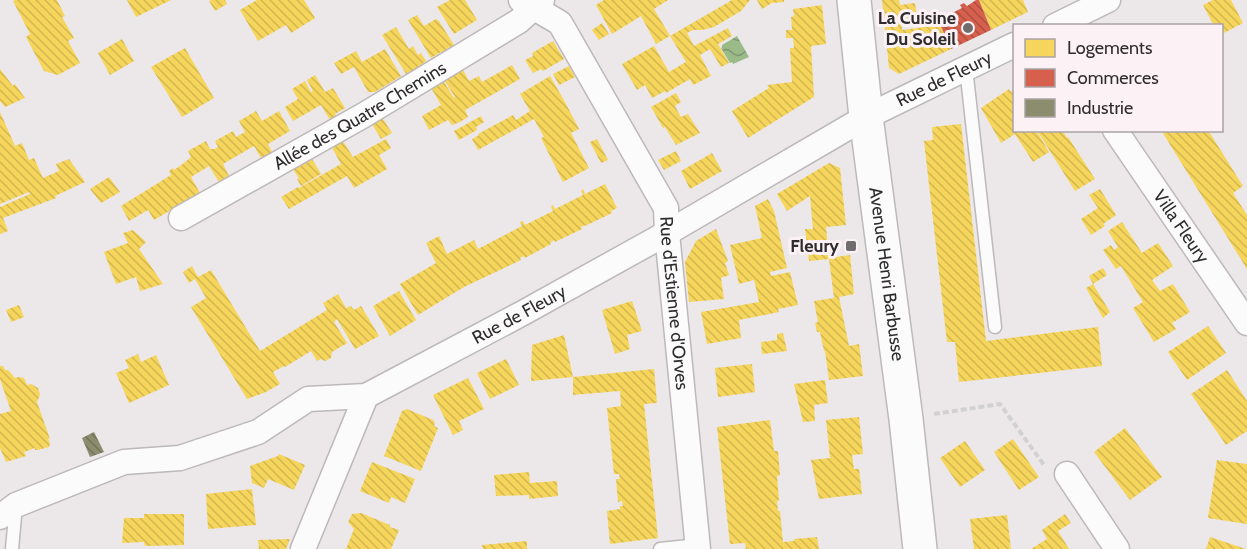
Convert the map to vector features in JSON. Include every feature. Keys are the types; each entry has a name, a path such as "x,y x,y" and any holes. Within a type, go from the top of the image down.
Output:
{"main road":[{"name":"Avenue Henri Barbusse","path":"854,0 866,117 906,419 920,549"}],"street":[{"path":"1059,24 1108,0"},
{"name":"Allée des Quatre Chemins","path":"181,218 374,109 519,21 532,3"},
{"name":"Rue d'Estienne d'Orves","path":"532,3 560,23 666,208 698,547"},
{"name":"Rue de Fleury","path":"8,511 124,462 180,458 258,432 308,399 366,396 521,314 866,117 1013,45"},
{"name":"Villa Fleury","path":"1116,132 1247,323"},
{"path":"303,549 366,396"},
{"path":"1067,474 1117,549"}],"lane":[{"path":"966,68 995,327"},
{"path":"8,511 12,549"},
{"path":"660,549 698,547"}],"path":[{"path":"906,419 1000,404 1045,466 1067,474"}],"water":[{"path":"737,36 749,57 733,64 721,48"}],"building: Logements":[{"path":"57,0 65,16 62,17 74,38 68,41 80,63 58,75 44,71 26,37 30,34 13,1"},
{"path":"127,0 171,0 136,17"},
{"path":"225,0 227,4 215,11 209,1"},
{"path":"257,0 304,0 315,18 291,33 286,25 258,41 240,10"},
{"path":"450,0 465,0 477,20 454,34 437,7"},
{"path":"604,0 668,0 654,9 670,36 656,44 641,16 612,34 596,5"},
{"path":"732,0 750,0 741,11 714,27 687,33 694,46 728,28 732,36 718,44 729,63 721,67 710,49 700,55 711,76 693,85 690,79 652,98 645,85 637,90 622,64 654,46 669,72 686,62 670,36"},
{"path":"757,0 784,0 784,2 772,3 762,9"},
{"path":"882,0 899,0 900,5 915,3 917,17 901,19 902,30 925,27 923,22 936,15 951,49 899,74 889,68"},
{"path":"979,0 1023,0 1028,12 991,30"},
{"path":"1213,0 1231,0 1243,23 1223,33 1223,24 1213,24 1203,5"},
{"path":"822,5 826,44 811,46 814,97 748,138 732,111 769,88 767,85 792,82 790,48 794,48 793,38 786,38 786,30 792,30 793,9"},
{"path":"417,15 424,26 436,19 439,21 454,45 445,50 447,53 443,56 441,52 431,58 408,20"},
{"path":"602,23 609,34 599,40 592,30"},
{"path":"396,27 409,49 413,46 418,55 421,53 426,61 423,63 425,67 408,77 382,35"},
{"path":"122,39 134,61 110,75 98,53"},
{"path":"553,41 564,59 543,71 541,69 533,73 525,60 533,56 532,53"},
{"path":"185,48 214,98 182,117 151,67"},
{"path":"385,49 401,76 375,92 368,92 354,67 341,74 334,63 356,51 362,62"},
{"path":"512,65 520,79 465,110 468,117 460,122 452,125 448,120 429,130 422,116 441,105 430,86 442,79 454,98 442,77 461,66 469,81 479,76 482,82"},
{"path":"569,66 575,77 559,85 553,74"},
{"path":"0,69 25,98 5,107 0,101"},
{"path":"315,75 325,92 333,88 345,108 335,114 339,121 333,125 321,105 293,121 285,107 298,99 292,89 305,81 311,92 313,91 307,80"},
{"path":"550,76 579,129 571,133 589,168 563,182 534,119 478,150 472,139 513,115 516,120 530,111 520,94"},
{"path":"1009,89 1011,92 1013,90 1013,132 1037,132 1049,152 1033,162 1015,134 1001,143 981,108"},
{"path":"676,93 681,102 675,106 681,117 688,114 700,133 676,145 651,107"},
{"path":"256,111 262,121 279,111 290,131 268,144 272,152 261,158 254,146 223,164 229,176 219,182 209,166 191,177 200,193 154,220 148,210 129,221 121,206 171,175 169,171 173,168 174,170 191,157 188,151 206,141 210,149 215,149 218,147 215,141 233,131 236,137 245,132 239,121"},
{"path":"0,112 15,146 22,143 29,160 34,158 43,178 59,171 56,164 69,159 85,182 55,196 56,198 3,218 8,231 0,234 0,207 30,194 29,192 0,204"},
{"path":"380,114 392,133 381,139 369,119"},
{"path":"481,116 484,122 476,127 477,130 459,140 454,131"},
{"path":"961,124 986,341 1098,327 1102,366 959,382 955,342 947,342 924,141 933,140 932,127"},
{"path":"1038,132 1063,132 1095,179 1075,191"},
{"path":"1162,132 1209,132 1243,186 1233,193 1247,215 1247,269"},
{"path":"341,138 353,157 386,139 391,148 379,155 387,169 354,188 347,176 289,209 281,197 341,164 330,144"},
{"path":"597,139 608,160 601,163 590,142"},
{"path":"676,151 681,161 664,170 658,160"},
{"path":"712,153 722,171 690,189 681,171"},
{"path":"311,157 321,174 301,186 292,168"},
{"path":"829,163 840,168 846,225 826,227 829,258 850,255 854,294 839,297 849,346 859,344 863,376 829,380 825,351 815,323 818,322 814,301 834,298 829,259 809,261 805,229 813,229 810,196 787,211 777,194"},
{"path":"109,177 120,192 101,203 90,189"},
{"path":"605,184 617,208 611,211 612,213 464,287 418,315 400,284 436,263 426,243 439,236 447,254 474,240 478,249 522,226 520,222 523,221 525,225 553,211 551,206 553,205 555,209 583,195 581,191 583,189 585,194"},
{"path":"1100,189 1116,215 1091,235 1081,219 1098,208 1089,195"},
{"path":"768,199 774,211 787,268 770,272 771,276 790,272 798,305 778,309 779,312 739,320 741,338 707,344 701,312 759,302 754,280 739,284 730,245 762,238 755,206"},
{"path":"1122,222 1142,253 1158,243 1173,266 1152,280 1160,291 1173,284 1190,312 1172,323 1176,329 1154,342 1133,308 1143,302 1121,266 1116,269 1103,250 1111,245 1114,250 1118,247 1108,231"},
{"path":"716,229 728,261 725,263 729,275 721,278 724,299 689,302 685,262 696,241"},
{"path":"133,230 146,242 139,249 163,284 140,291 136,277 116,284 104,252 128,243 123,233"},
{"path":"192,266 198,277 211,270 260,351 327,310 323,303 338,294 346,308 351,306 354,310 361,306 379,336 355,349 337,319 334,322 347,343 332,352 331,358 317,361 311,351 273,372 280,384 247,399 191,307 206,298 195,279 189,283 183,272"},
{"path":"1103,268 1107,275 1093,284 1089,276"},
{"path":"1093,284 1110,312 1103,318 1086,288"},
{"path":"399,291 416,320 390,336 373,306"},
{"path":"632,301 642,331 627,335 630,349 615,354 602,310"},
{"path":"19,305 24,317 11,322 6,310"},
{"path":"1208,326 1226,353 1187,380 1168,352"},
{"path":"783,333 787,351 762,354 761,342 777,340 777,334"},
{"path":"564,335 573,377 531,381 532,345"},
{"path":"138,354 141,362 156,355 169,385 129,403 116,373 129,368 125,360"},
{"path":"506,359 519,385 490,399 477,373"},
{"path":"752,364 755,392 718,397 715,368"},
{"path":"0,366 8,370 15,378 24,378 27,385 31,384 38,388 40,395 37,402 50,439 48,438 49,447 38,450 35,448 24,452 26,456 6,462 0,448 0,414 11,411 0,379"},
{"path":"654,369 657,403 644,404 658,538 610,544 607,511 620,509 620,506 623,506 622,501 618,502 616,479 620,479 619,474 614,474 607,408 621,406 620,391 573,395 573,377"},
{"path":"1227,370 1247,401 1247,431 1226,445 1191,394"},
{"path":"468,378 484,409 459,421 463,430 453,435 433,395"},
{"path":"825,380 828,403 814,405 815,421 803,422 794,384"},
{"path":"407,409 433,420 434,426 438,428 421,471 384,456 402,411"},
{"path":"859,417 863,454 852,455 854,469 859,469 862,494 819,499 811,460 830,458 826,420"},
{"path":"770,420 774,451 778,451 780,475 777,476 779,500 777,501 783,542 817,537 819,549 746,549 745,543 730,544 717,427"},
{"path":"1125,428 1162,477 1130,500 1094,452"},
{"path":"1013,439 1039,477 1019,490 994,452"},
{"path":"965,441 985,470 960,487 940,458"},
{"path":"279,454 305,465 294,490 268,479 264,488 252,483 250,466"},
{"path":"1217,460 1247,464 1247,524 1208,518"},
{"path":"372,462 415,479 405,503 391,497 389,503 360,491"},
{"path":"529,472 530,483 557,481 558,496 529,499 529,495 496,496 494,475"},
{"path":"252,489 256,525 208,529 206,494"},
{"path":"361,513 399,530 391,549 346,549 354,529 348,522 352,514"},
{"path":"144,514 184,514 184,545 145,546 144,542 122,543 124,518 144,518"},
{"path":"1065,514 1071,523 1058,531 1069,549 1031,549 1047,539 1042,530"},
{"path":"1007,515 1011,549 974,549 970,519"},
{"path":"1210,537 1246,549 1206,549"},
{"path":"290,539 286,549 259,549 258,540"},
{"path":"527,541 527,549 483,549 482,545"}],"building: Commerces":[{"path":"979,0 991,30 951,49 938,20 962,8 960,5 964,3 967,6"}],"building: Industrie":[{"path":"94,432 104,452 90,457 82,438"}],"place":[{"name":"La Cuisine Du Soleil","path":"968,28"},
{"name":"Fleury","path":"851,246"}]}
